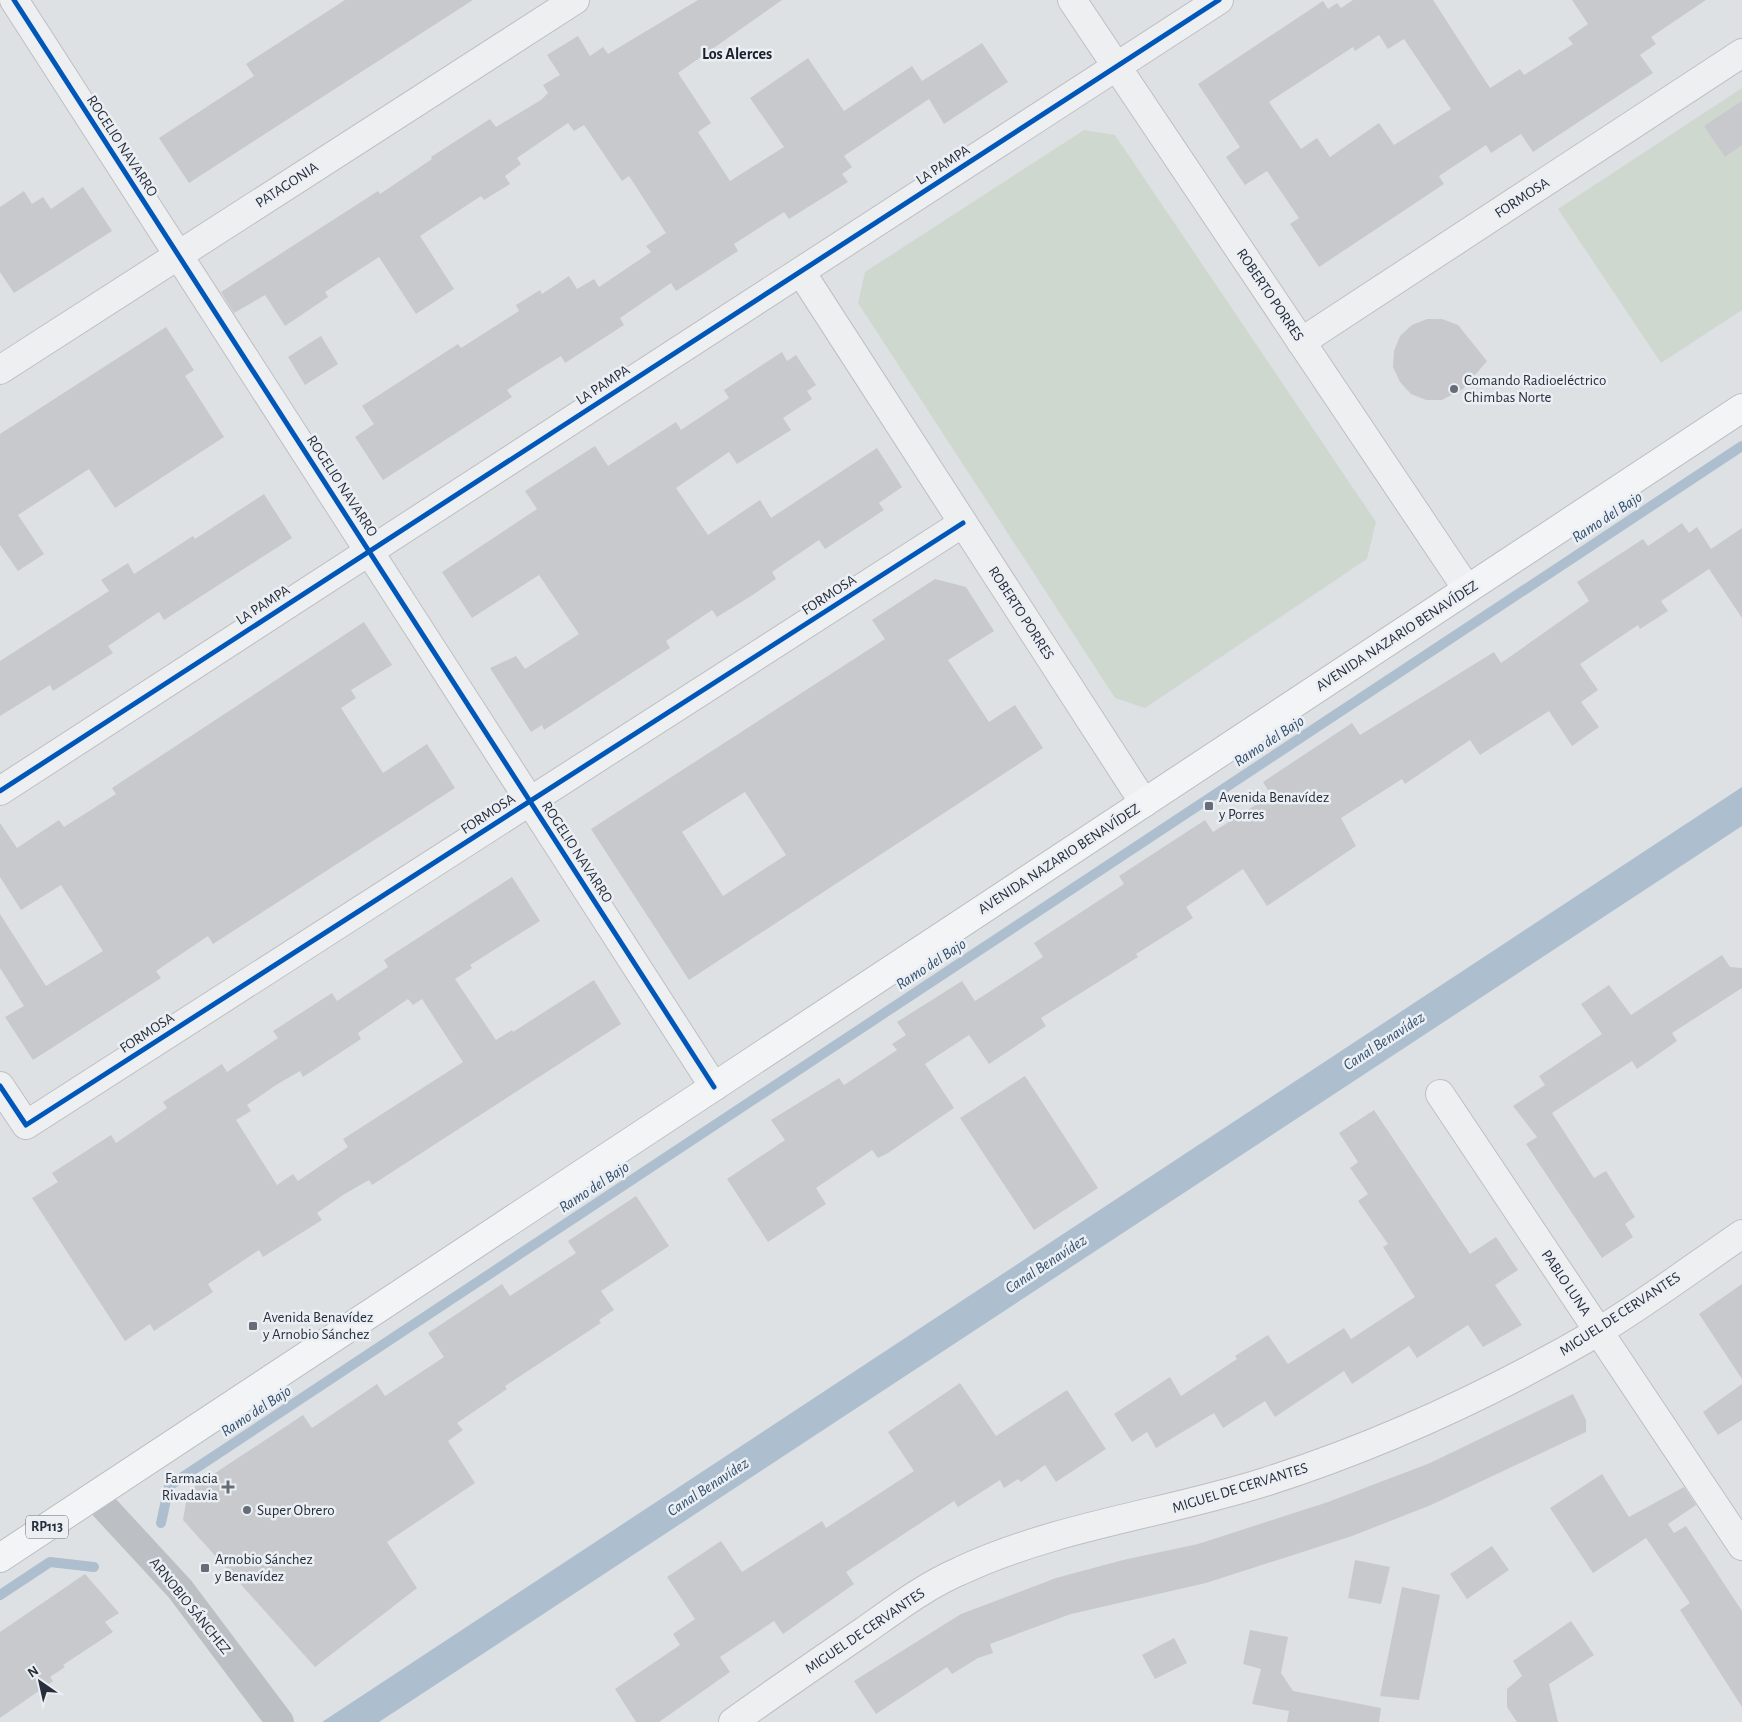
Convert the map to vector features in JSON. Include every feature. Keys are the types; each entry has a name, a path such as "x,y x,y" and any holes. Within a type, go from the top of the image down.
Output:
{"main road":[{"name":"AVENIDA NAZARIO BENAVÍDEZ","path":"0,1558 1742,408"}],"street":[{"name":"ROGELIO NAVARRO","path":"14,0 714,1087"},
{"name":"PATAGONIA","path":"0,370 575,0"},
{"name":"ROBERTO PORRES","path":"1072,0 1467,590"},
{"name":"LA PAMPA","path":"0,791 1219,0"},
{"name":"FORMOSA","path":"1301,342 1742,53"},
{"name":"ROBERTO PORRES","path":"801,272 1144,803"},
{"name":"FORMOSA","path":"0,1086 26,1125 963,524"},
{"name":"PABLO LUNA","path":"1440,1094 1742,1546"},
{"name":"MIGUEL DE CERVANTES","path":"748,1718 916,1595 957,1572 997,1555 1039,1541 1180,1507 1313,1466 1419,1424 1487,1393 1599,1332 1742,1234"},
{"name":"ARNOBIO SÁNCHEZ","path":"94,1496 180,1589 280,1722"}],"shaded area":[{"path":"1742,88 1742,310 1661,363 1558,209"},
{"path":"1084,130 1115,135 1376,522 1367,559 1145,708 1115,698 858,303 865,272"}],"water":[{"name":"Canal Benavídez","path":"1742,787 1742,826 379,1722 322,1722"}],"building":[{"path":"345,0 473,0 189,183 159,138 254,76 246,64"},
{"path":"698,0 782,0 678,73 711,123 698,132 730,181 784,147 750,98 808,58 844,111 912,66 922,81 982,43 1008,82 944,124 929,99 844,156 852,167 842,174 848,182 789,219 784,212 734,244 738,251 676,291 671,283 620,318 624,325 565,363 561,356 507,390 512,397 383,480 355,437 374,424 362,406 458,344 461,348 519,311 516,305 540,290 542,294 569,276 577,289 594,279 599,287 651,252 646,246 666,233 629,176 622,181 584,125 574,131 568,123 517,158 521,164 505,176 510,184 484,200 481,196 420,236 454,289 416,314 379,257 325,292 328,297 285,326 265,295 234,313 221,292 378,191 380,194 432,159 431,157 490,119 496,127 541,100 548,93 543,85 560,75 547,55 578,36 590,56 603,47 608,54"},
{"path":"1353,0 1433,0 1490,88 1520,69 1524,75 1573,44 1568,38 1588,24 1572,0 1706,0 1651,37 1656,44 1640,55 1653,73 1533,152 1521,134 1491,153 1486,145 1439,176 1444,184 1319,267 1290,224 1299,218 1267,171 1245,185 1226,157 1240,147 1198,84 1323,1 1328,9 1337,3 1341,8","holes":["1379,35 1388,49 1404,39 1451,109 1394,145 1379,123 1330,157 1317,138 1301,149 1269,102 1353,47 1355,51"]},
{"path":"1742,101 1742,145 1725,157 1704,126"},
{"path":"83,187 112,231 14,293 0,272 0,207 24,191 32,204 43,197 51,209"},
{"path":"1427,319 1442,319 1458,325 1487,361 1463,389 1442,400 1426,400 1411,394 1400,382 1393,367 1394,351 1400,336 1412,325"},
{"path":"166,327 194,370 185,376 224,437 115,508 89,469 18,515 44,554 18,571 0,545 0,434"},
{"path":"321,336 338,364 305,385 288,357"},
{"path":"782,352 787,361 796,355 816,385 807,391 812,399 783,418 791,430 737,464 729,452 676,488 708,535 760,500 771,518 877,448 902,487 879,503 884,510 825,549 819,540 772,572 776,579 751,596 717,617 712,610 666,641 670,648 544,730 542,725 531,732 490,668 516,656 525,669 579,634 539,575 472,618 442,572 537,509 525,491 545,478 595,446 608,466 676,422 681,430 729,398 724,390"},
{"path":"264,494 292,538 164,620 159,612 108,646 113,653 53,691 50,685 0,716 0,661 109,591 101,580 128,563 134,574 193,536 195,539"},
{"path":"1682,523 1689,533 1697,527 1711,549 1742,528 1742,618 1709,569 1661,601 1668,611 1640,629 1638,625 1580,664 1598,690 1581,702 1599,727 1572,746 1549,711 1480,755 1470,740 1405,784 1402,779 1341,818 1356,846 1267,906 1243,869 1186,907 1193,918 1136,954 1138,957 1041,1018 1046,1026 989,1064 969,1035 925,1064 954,1108 888,1153 878,1158 872,1150 816,1188 826,1204 768,1242 727,1179 785,1140 771,1120 839,1078 844,1085 897,1050 892,1044 906,1035 897,1022 962,981 975,1001 1043,957 1034,943 1124,884 1119,876 1205,820 1213,832 1271,795 1263,782 1352,723 1360,735 1494,652 1501,663 1589,601 1577,582 1643,539 1648,546"},
{"path":"935,579 966,587 994,631 948,660 989,722 1015,705 1043,748 689,980 591,829 885,639 872,620","holes":["745,792 786,855 723,896 682,832"]},
{"path":"364,622 392,665 351,690 356,698 341,708 383,773 427,744 455,788 213,944 208,936 156,971 161,978 33,1060 5,1017 24,1006 0,968 0,914 46,986 103,951 61,885 21,910 0,877 0,823 17,848 59,820 64,827 116,794 112,788"},
{"path":"512,877 540,921 470,965 472,968 455,979 496,1040 512,1030 513,1032 594,980 621,1024 372,1185 369,1180 343,1195 317,1213 322,1220 263,1257 259,1250 208,1284 213,1292 154,1331 150,1324 125,1341 32,1198 58,1182 52,1173 111,1135 116,1143 167,1108 163,1102 222,1064 227,1072 278,1038 273,1031 332,993 337,1001 388,967 384,960","holes":["408,999 413,1005 422,999 463,1062 343,1139 348,1147 298,1181 293,1174 277,1185 236,1120 251,1111 247,1105 300,1071 303,1077 361,1039 358,1033"]},
{"path":"1722,955 1730,967 1742,968 1742,988 1672,1033 1677,1041 1637,1069 1632,1061 1552,1113 1594,1178 1606,1171 1635,1217 1625,1224 1633,1237 1602,1258 1526,1144 1537,1137 1513,1106 1545,1085 1539,1076 1602,1034 1581,1004 1609,985 1631,1015"},
{"path":"1025,1076 1098,1188 1034,1230 960,1118"},
{"path":"1374,1110 1470,1254 1496,1237 1518,1270 1495,1285 1522,1325 1483,1347 1468,1325 1417,1358 1409,1346 1352,1384 1344,1371 1275,1417 1265,1401 1223,1428 1214,1413 1156,1448 1147,1432 1132,1442 1114,1414 1170,1377 1181,1396 1237,1359 1235,1356 1268,1335 1288,1364 1344,1328 1351,1339 1415,1297 1383,1247 1388,1244 1358,1201 1368,1194 1350,1168 1358,1162 1339,1133"},
{"path":"636,1196 669,1246 601,1291 614,1310 599,1320 601,1323 505,1386 507,1389 457,1423 463,1430 448,1441 475,1483 387,1542 417,1588 315,1667 183,1520 188,1491 303,1415 312,1428 377,1384 385,1396 444,1357 428,1333 502,1284 510,1296 576,1253 568,1241"},
{"path":"1742,1284 1742,1379 1699,1314"},
{"path":"960,1383 996,1436 1067,1390 1106,1449 1056,1482 1045,1465 1021,1482 1018,1479 1004,1488 1000,1480 958,1507 954,1501 846,1572 854,1584 783,1634 774,1621 720,1657 730,1672 659,1722 636,1722 615,1689 680,1645 673,1634 695,1619 667,1577 721,1541 742,1572 822,1521 826,1528 914,1471 888,1432"},
{"path":"1742,1384 1742,1420 1718,1435 1703,1412"},
{"path":"1573,1394 1586,1420 1586,1432 1431,1505 1352,1536 1206,1583 1071,1614 990,1644 993,1653 978,1658 952,1674 947,1667 876,1714 854,1681 961,1614 1056,1578 1123,1560 1198,1544 1328,1502 1430,1463"},
{"path":"1602,1474 1629,1517 1684,1487 1696,1505 1668,1524 1674,1533 1686,1526 1742,1611 1742,1707 1680,1610 1690,1603 1646,1538 1593,1573 1550,1508"},
{"path":"1492,1546 1509,1570 1467,1599 1450,1574"},
{"path":"1355,1560 1390,1567 1381,1604 1348,1598"},
{"path":"85,1574 119,1613 105,1622 113,1632 63,1665 65,1667 50,1677 53,1681 0,1718 0,1632"},
{"path":"1402,1587 1440,1595 1419,1700 1380,1696"},
{"path":"1571,1621 1594,1655 1549,1684 1558,1722 1517,1722 1507,1707 1507,1689 1522,1676 1513,1661"},
{"path":"1250,1630 1288,1637 1281,1673 1293,1691 1381,1708 1379,1722 1287,1722 1289,1711 1252,1704 1261,1669 1243,1664"},
{"path":"1174,1638 1187,1663 1155,1679 1142,1655"}],"waterway":[{"name":"Ramo del Bajo","path":"161,1523 169,1486 1742,446"},
{"name":"Ramo del Bajo","path":"0,1595 50,1562 94,1567"}],"cycle path":[{"path":"14,0 714,1087"},
{"path":"0,791 1219,0"},
{"path":"0,1086 26,1125 963,523"}],"place":[{"name":"Comando Radioeléctrico Chimbas Norte","path":"1454,389"},
{"name":"Avenida Benavídez y Porres","path":"1209,806"},
{"name":"Avenida Benavídez y Arnobio Sánchez","path":"253,1326"},
{"name":"Farmacia Rivadavia","path":"228,1487"},
{"name":"Super Obrero","path":"247,1510"},
{"name":"Arnobio Sánchez y Benavídez","path":"205,1568"}],"district":[{"name":"Los Alerces","path":"737,54"}]}
